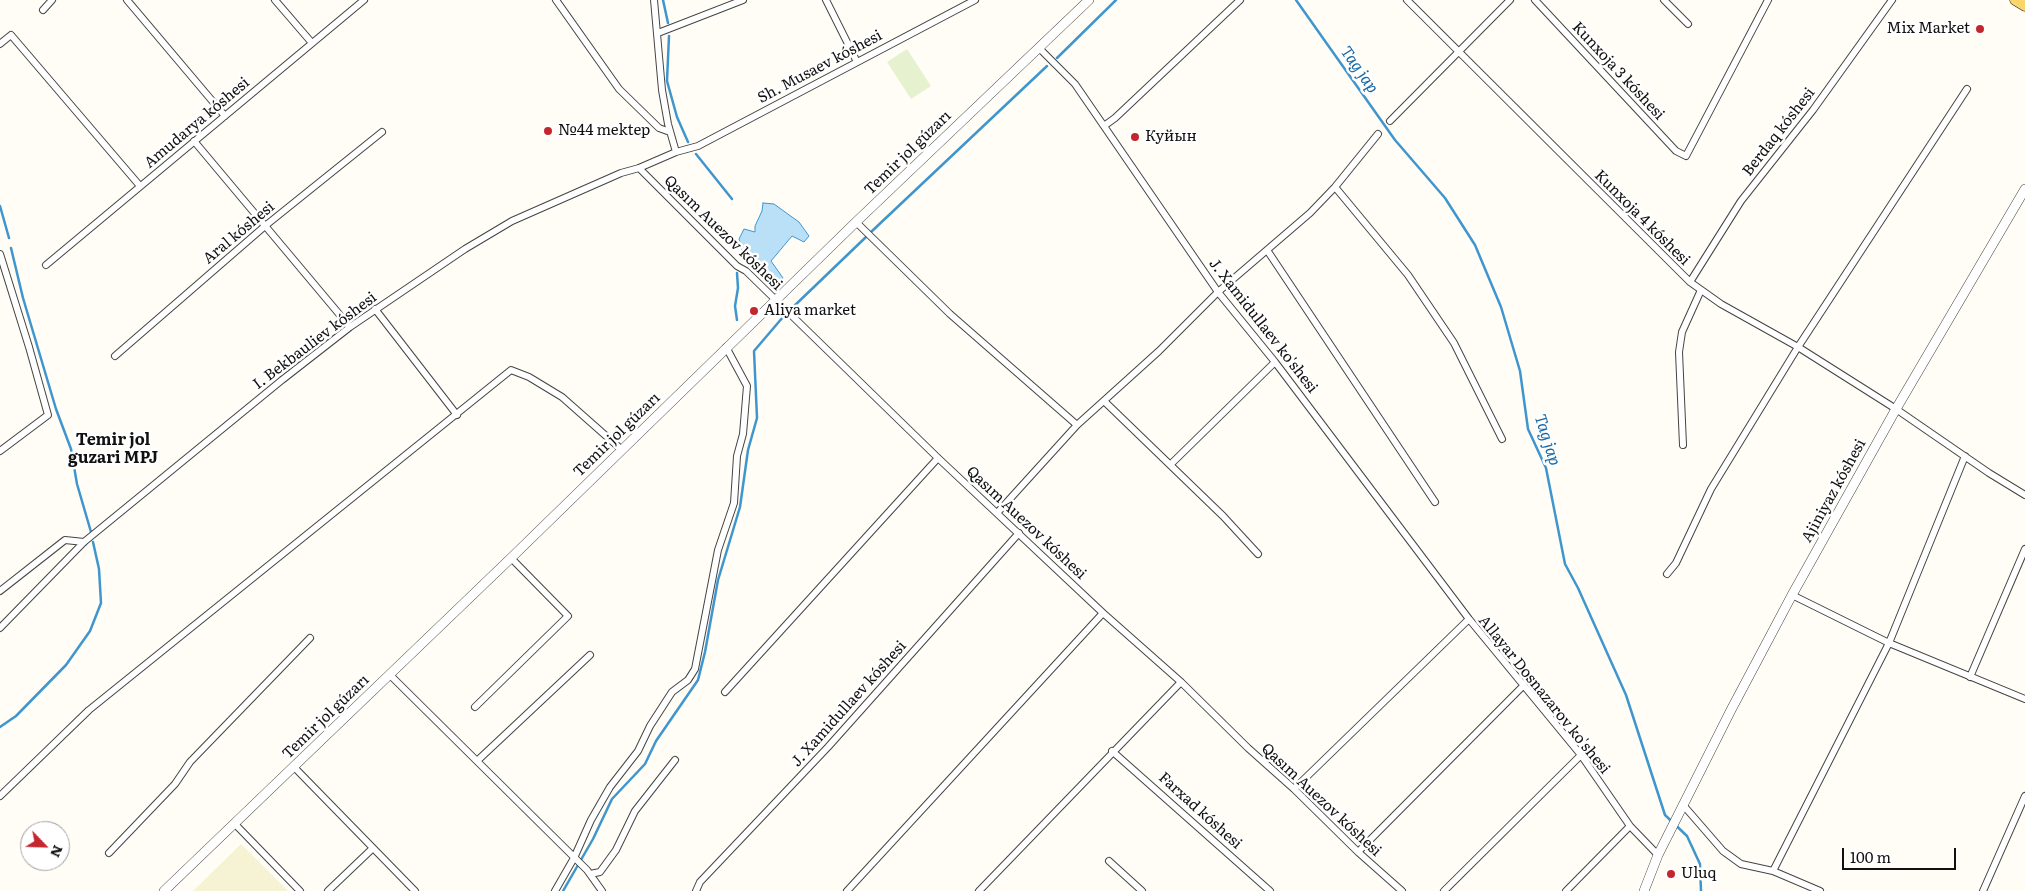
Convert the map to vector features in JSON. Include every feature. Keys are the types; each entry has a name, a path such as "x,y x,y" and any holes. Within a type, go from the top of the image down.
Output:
{"main road":[{"path":"2015,0 2025,6"}],"street":[{"path":"43,10 52,0"},
{"path":"127,0 225,116"},
{"path":"276,0 312,43"},
{"name":"Amudarya kóshesi","path":"46,265 364,0"},
{"path":"556,0 619,90 659,128 670,132"},
{"path":"654,0 662,90 676,152"},
{"path":"658,33 743,0"},
{"path":"826,0 857,62"},
{"name":"Sh. Musaev kóshesi","path":"676,152 698,146 975,0"},
{"name":"Temir jol gúzarı","path":"164,891 511,558 774,300 1089,0"},
{"path":"1104,126 1115,118 1240,0"},
{"name":"Kunxoja 4 kóshesi","path":"1406,0 1690,282 1721,304 1798,347 1896,409 1989,473 2025,495"},
{"path":"1390,121 1510,0"},
{"name":"Kunxoja 3 kóshesi","path":"1535,0 1676,151 1686,156 1768,0"},
{"path":"1664,0 1688,24"},
{"name":"Berdaq kóshesi","path":"1690,282 1741,201 1813,110 1892,0"},
{"path":"0,44 11,34 140,186"},
{"name":"J. Xamidullaev ko'shesi","path":"1039,48 1074,84 1218,292 1275,362 1469,619"},
{"path":"1667,574 1676,563 1711,489 1798,347 1967,89"},
{"name":"Aral kóshesi","path":"114,356 265,226 382,132"},
{"path":"998,512 1077,425 1160,351 1218,292 1310,213 1378,134"},
{"path":"194,141 350,327"},
{"name":"I. Bekbauliev kóshesi","path":"0,628 84,542 282,380 375,309 465,249 512,221 621,173 639,168 676,152"},
{"name":"Qasım Auezov kóshesi","path":"639,168 737,266 746,271 938,458 998,512 1103,613 1180,682 1358,852 1402,891"},
{"path":"1334,187 1408,275 1454,343 1502,439"},
{"name":"Ajiniyaz kóshesi","path":"1658,855 1731,710 1792,595 1896,409 2025,189"},
{"path":"856,222 950,314 1077,425"},
{"path":"1267,250 1435,502"},
{"path":"0,254 30,347 48,415 0,451"},
{"path":"1684,445 1679,352 1682,332 1701,290"},
{"path":"375,309 457,415"},
{"path":"555,891 610,787 638,751 650,726 672,692 688,680 695,669 718,550 734,503 737,456 743,434 747,386 726,348"},
{"path":"1171,464 1275,362"},
{"path":"0,796 89,710 511,370 529,377 562,398 622,450"},
{"path":"1104,401 1171,464 1258,554"},
{"path":"1773,871 1889,643 1965,456"},
{"path":"725,692 938,458"},
{"name":"J. Xamidullaev kóshesi","path":"696,891 700,882 828,747 1019,533"},
{"path":"0,591 65,540 84,542"},
{"path":"1970,677 2025,549"},
{"path":"474,707 568,616 511,558"},
{"path":"1792,595 1889,643 2025,699"},
{"path":"847,891 1103,613"},
{"name":"Allayar Dosnazarov ko'shesi","path":"1294,789 1469,619 1581,755 1630,826 1658,855"},
{"path":"109,854 175,784 190,762 310,638"},
{"path":"476,761 590,655"},
{"path":"390,675 588,872 602,891"},
{"path":"979,891 1180,682"},
{"path":"1358,852 1523,686"},
{"name":"Farxad kóshesi","path":"1112,751 1270,891"},
{"path":"1444,891 1581,755"},
{"path":"588,872 600,872 616,850 635,811 674,760"},
{"path":"294,767 410,889"},
{"path":"1983,891 2025,796"},
{"path":"1682,810 1741,864 1773,871 1820,891"},
{"path":"234,823 300,891"},
{"path":"1566,891 1630,826"},
{"path":"328,891 373,848"},
{"path":"1644,891 1658,855"},
{"path":"1109,861 1142,891"}],"shaded area":[{"path":"241,844 288,891 193,891"}],"green space":[{"path":"907,49 931,86 911,99 887,62"}],"water":[{"path":"763,203 774,204 799,222 809,236 804,242 792,236 771,261 783,278 779,284 770,282 759,273 753,257 742,251 739,239 744,229 755,232 755,226 762,211"}],"waterway":[{"path":"663,0 668,23"},
{"path":"1057,58 1116,0"},
{"name":"Tag jap","path":"1296,0 1395,140 1445,198 1475,245 1501,307 1520,371 1528,429 1546,468 1565,564 1578,588 1626,695 1665,815 1687,836 1700,864 1701,891"},
{"path":"669,36 667,81 677,117 688,142"},
{"path":"871,232 1047,66"},
{"path":"696,154 732,199"},
{"path":"0,206 9,238"},
{"path":"791,309 866,237"},
{"path":"11,248 23,298 56,409 71,449 77,484 91,532"},
{"path":"737,273 738,288 735,306 737,320"},
{"path":"563,891 593,839 612,799 645,764 656,741 698,680 718,580 740,507 748,450 757,418 754,351 783,317"},
{"path":"0,727 16,716 66,665 90,631 101,603 99,569 93,542"}],"place":[{"name":"Mix Market","path":"1980,29"},
{"name":"№44 mektep","path":"548,131"},
{"name":"Куйын","path":"1135,137"},
{"name":"Aliya market","path":"754,311"},
{"name":"Uluq","path":"1671,874"}],"district":[{"name":"Temir jol guzari MPJ","path":"113,449"}]}
